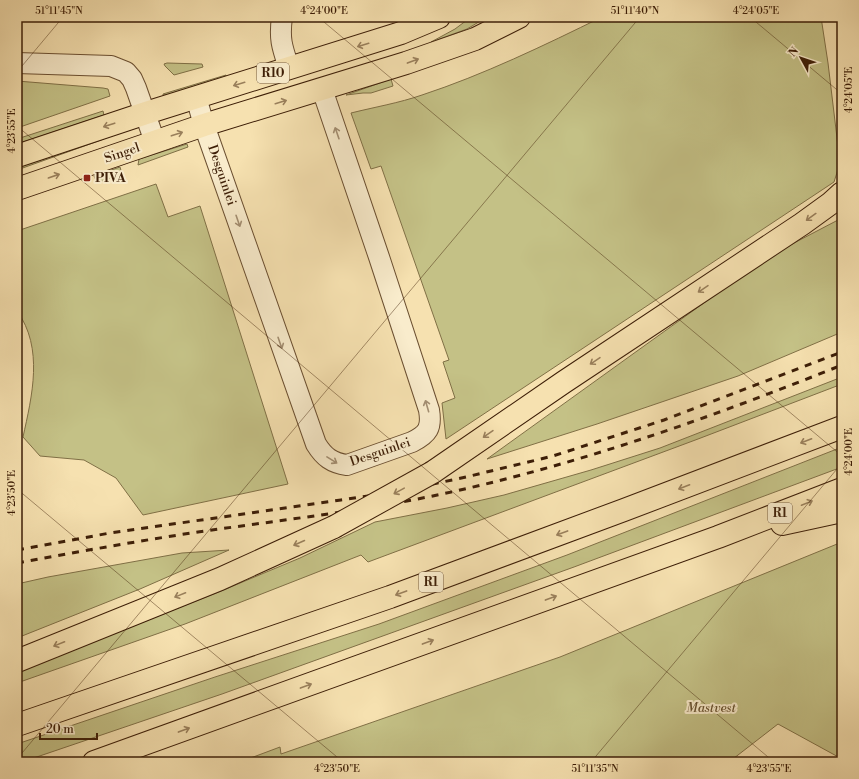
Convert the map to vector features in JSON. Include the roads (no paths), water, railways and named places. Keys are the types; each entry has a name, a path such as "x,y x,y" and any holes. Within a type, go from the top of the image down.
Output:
{"main road":[{"name":"R10","path":"17,156 146,113 400,33 439,17"},
{"name":"R10","path":"204,125 406,63 475,39 519,17"},
{"name":"Singel","path":"17,189 204,125"},
{"path":"17,661 220,578 334,527 433,472 564,382 802,224 842,193"},
{"name":"R1","path":"17,725 390,597 631,508 842,427"},
{"name":"R1","path":"94,762 718,538 842,489"},
{"path":"718,538 842,511"}],"street":[{"path":"282,17 280,32 281,43 289,68"},
{"path":"17,63 111,66 126,72 132,79 136,88 155,142"},
{"name":"Desguinlei","path":"196,97 204,125 316,444 321,453 329,459 337,464 347,465 422,437 431,422 429,410 379,257 322,89"}],"railway":[{"path":"17,550 110,533 400,491 466,477 553,456 664,420 842,352"},
{"path":"17,563 175,535 368,508 469,488 564,463 658,434 750,401 842,365"}],"place":[{"name":"PIVA","path":"87,178"}],"park label":[{"name":"Mastvest","path":"711,708"}]}
